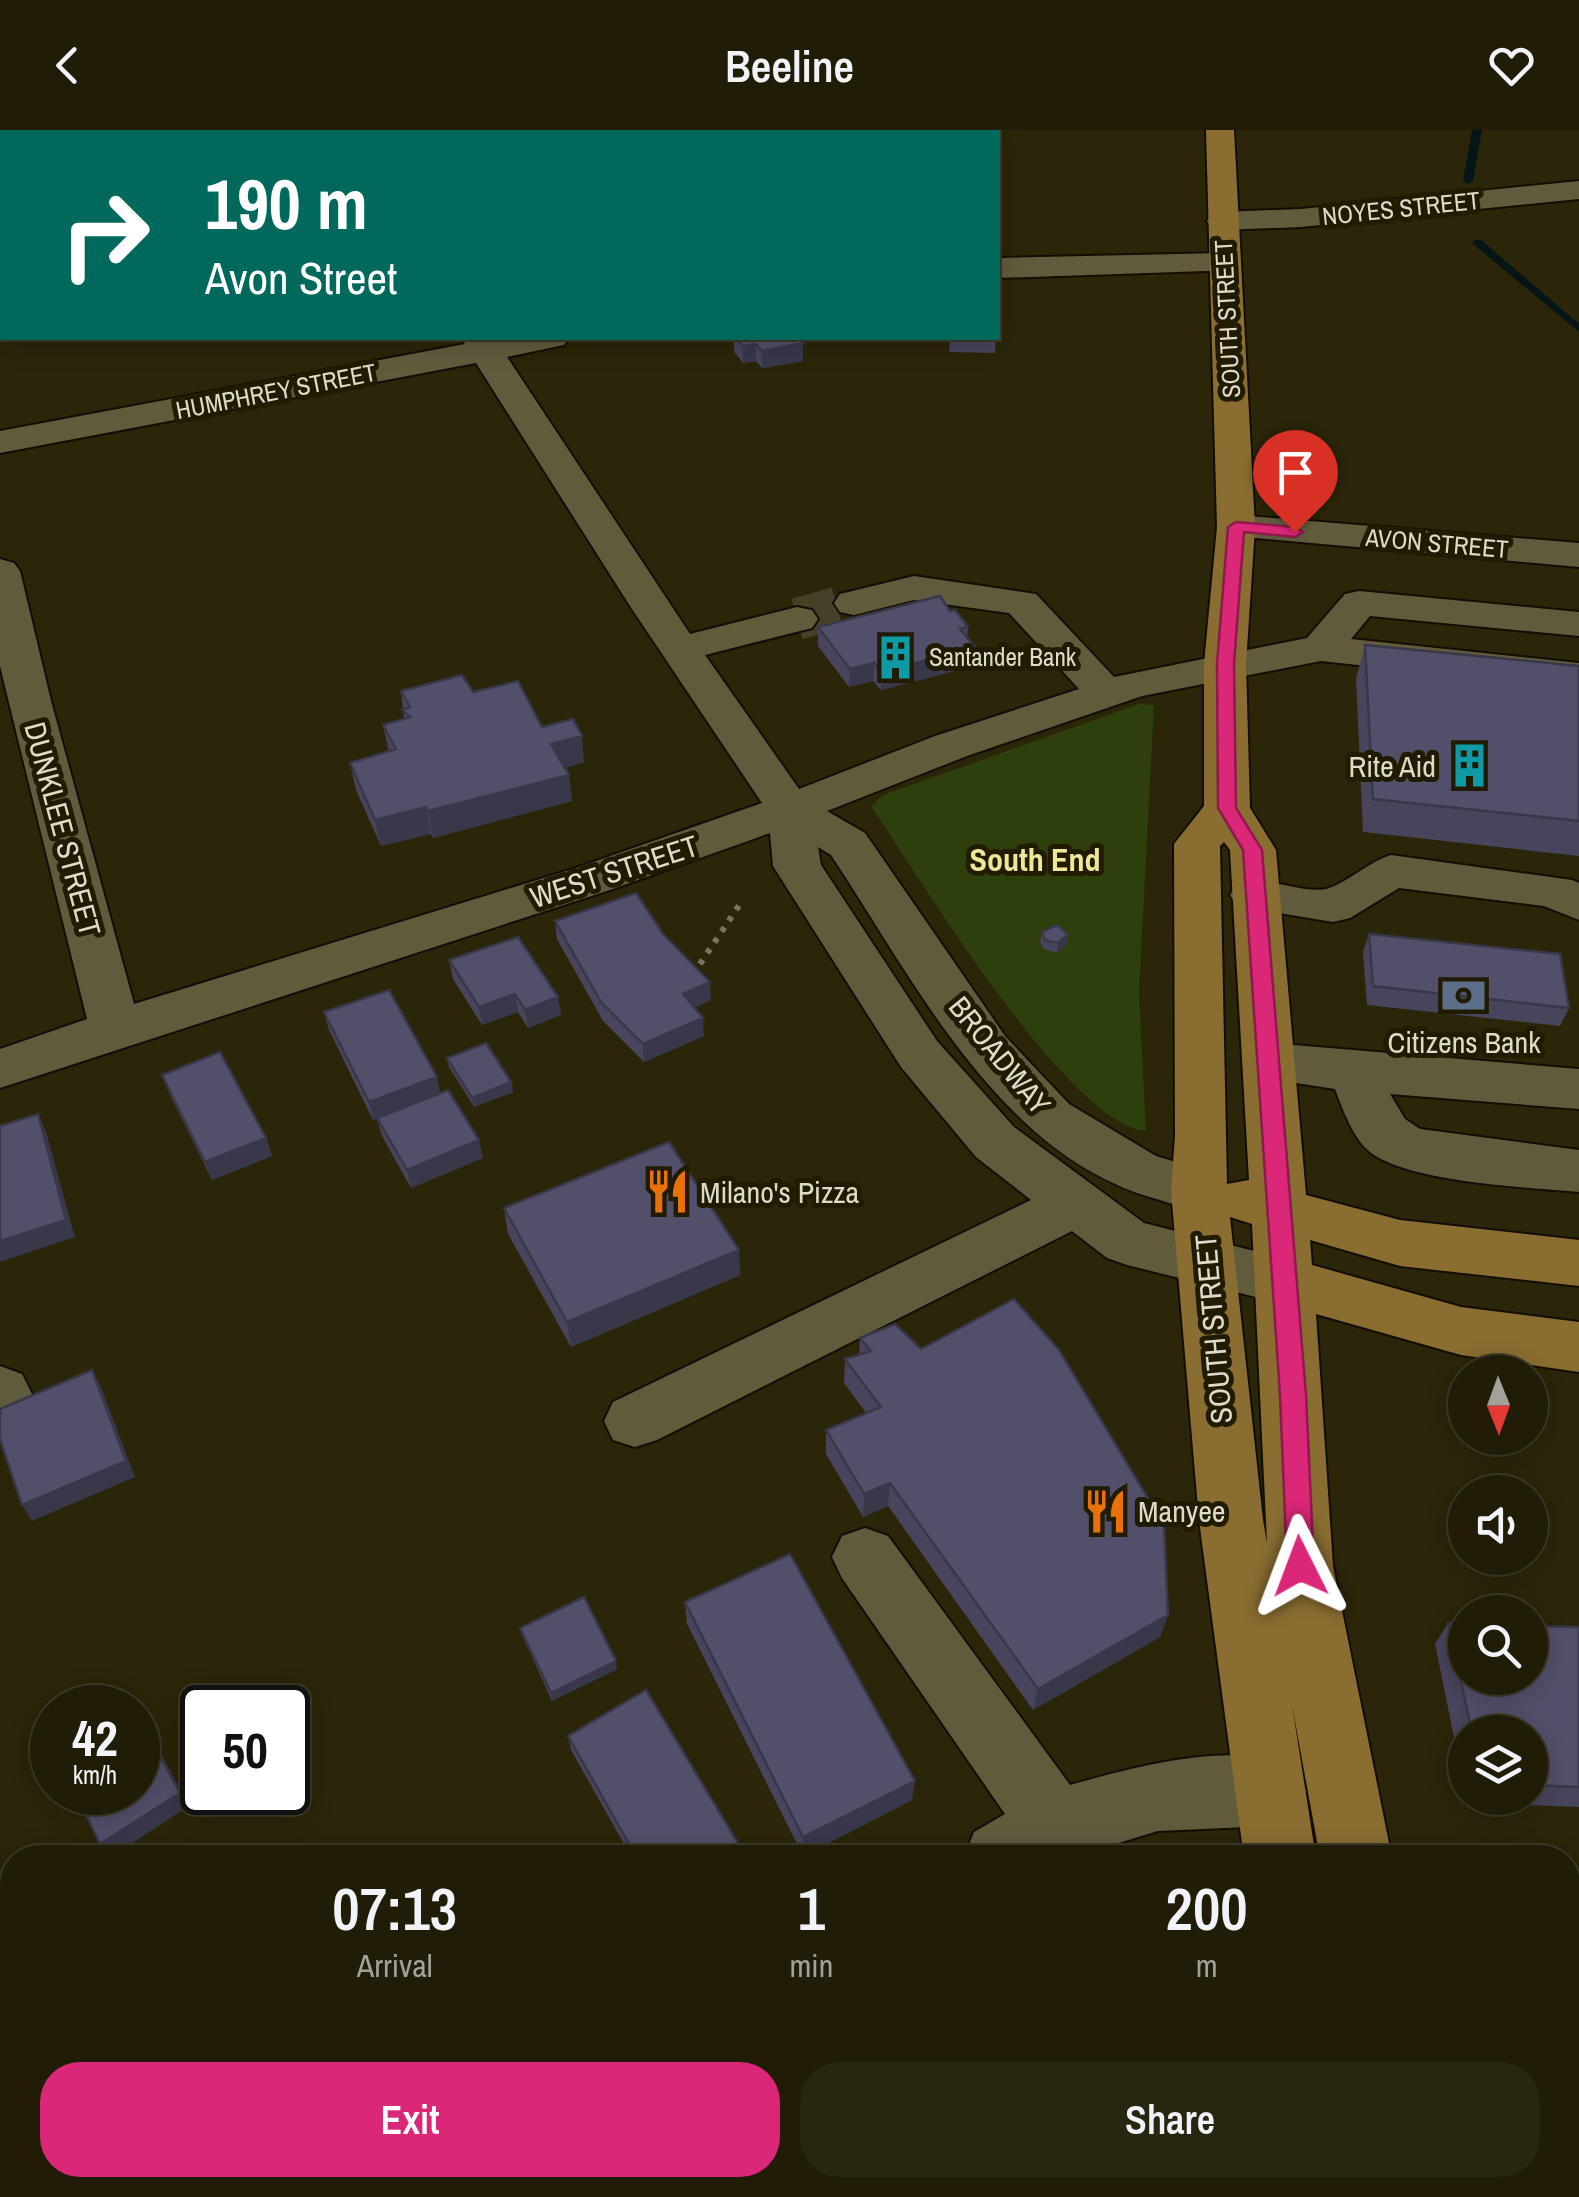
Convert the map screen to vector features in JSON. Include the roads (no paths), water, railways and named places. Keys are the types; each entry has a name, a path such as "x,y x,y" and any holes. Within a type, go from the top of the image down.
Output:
{"main road":[{"name":"SOUTH STREET","path":"1220,130 1236,527 1225,664 1227,808 1252,850 1284,1281 1300,1566 1354,1845"},
{"name":"SOUTH STREET","path":"1227,808 1197,844 1202,1136 1198,1190 1231,1520 1275,1824"},
{"name":"BROADWAY","path":"1198,1190 1277,1207 1400,1243 1579,1263"},
{"path":"1284,1281 1461,1331 1579,1347"}],"street":[{"name":"NOYES STREET","path":"1222,222 1301,218 1579,190"},
{"path":"1000,268 1224,263"},
{"name":"HUMPHREY STREET","path":"0,442 482,344 529,340"},
{"name":"BROADWAY","path":"482,344 680,649 790,809 848,844 987,1049 1050,1118 1139,1173 1198,1190"},
{"name":"AVON STREET","path":"1236,527 1579,555"},
{"name":"DUNKLEE STREET","path":"0,571 29,701 115,1028"},
{"path":"854,603 914,588 1022,603 1107,694"},
{"path":"1321,648 1359,604 1579,624"},
{"path":"680,649 796,619"},
{"name":"WEST STREET","path":"0,1069 115,1028 594,879 790,809 950,746 1107,694 1225,664 1321,648 1579,676"},
{"name":"BROADWAY","path":"790,809 797,866 920,1054 995,1142 1127,1242 1284,1281"},
{"path":"1254,894 1333,906 1391,871 1555,891 1579,904"},
{"path":"1269,1062 1579,1089"},
{"path":"1356,1072 1370,1111 1394,1141 1440,1154 1579,1171"},
{"path":"636,1422 1074,1204"},
{"path":"865,1557 1028,1841 1158,1796 1275,1824"}],"waterway":[{"path":"1468,181 1477,130"},
{"path":"1477,242 1579,329"}],"tunnel":[{"path":"797,619 854,603"}],"place":[{"name":"Santander Bank","path":"896,657"},
{"name":"Rite Aid","path":"1469,766"},
{"name":"Citizens Bank","path":"1464,995"},
{"name":"Milano's Pizza","path":"667,1192"},
{"name":"Manyee","path":"1105,1511"}],"district":[{"name":"South End","path":"1035,859"}]}
